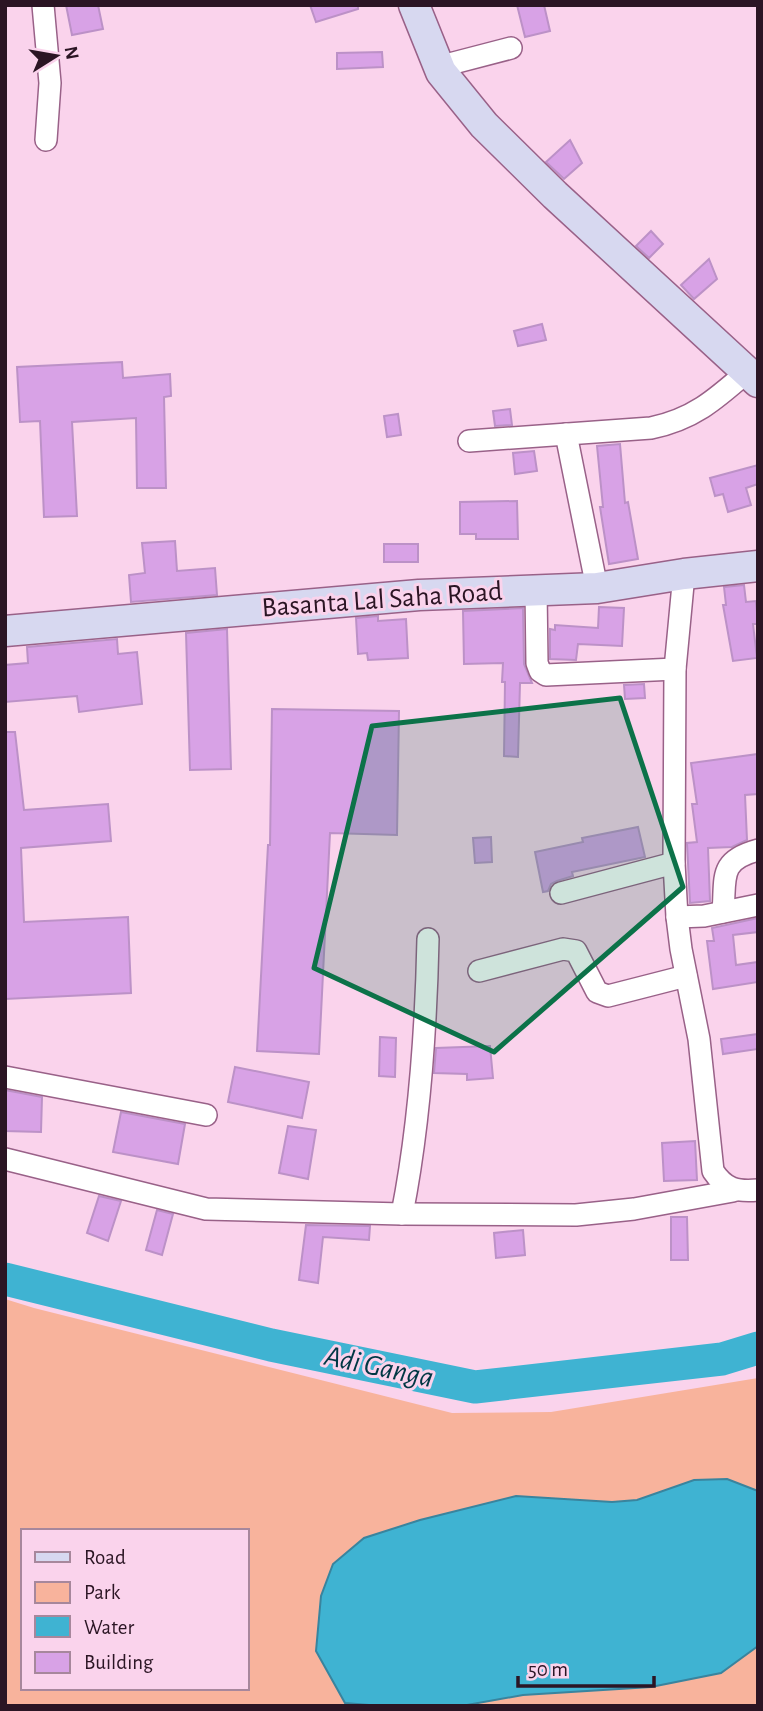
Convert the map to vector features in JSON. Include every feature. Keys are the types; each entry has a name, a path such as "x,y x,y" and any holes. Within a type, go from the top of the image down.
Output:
{"main road":[{"path":"414,5 438,67 484,125 555,195 753,377"},
{"name":"Basanta Lal Saha Road","path":"5,631 419,595 597,588 758,566"}],"street":[{"path":"43,5 50,83 46,141"},
{"path":"438,67 511,48"},
{"path":"469,441 651,428 671,424 692,416 753,377"},
{"path":"566,434 597,588"},
{"path":"684,574 675,669 674,863 677,917 699,1039 713,1171 720,1182 733,1191"},
{"path":"536,590 537,663 540,671 546,675 675,669"},
{"path":"723,912 727,866 734,859 758,850"},
{"path":"561,893 674,863"},
{"path":"677,917 704,916 758,905"},
{"path":"402,1214 417,1130 428,939"},
{"path":"480,971 564,949 576,951 597,992 608,996 686,976"},
{"path":"5,1077 206,1115"},
{"path":"5,1159 206,1209 576,1215 634,1209 733,1191 758,1191"}],"highlighted area":[{"path":"620,698 683,887 494,1052 314,968 372,726"}],"green space":[{"path":"5,1299 452,1413 551,1412 758,1378 758,1706 5,1706"}],"water":[{"path":"727,1479 758,1491 758,1646 721,1673 651,1687 523,1695 467,1705 381,1706 345,1703 316,1651 321,1596 333,1564 364,1538 420,1520 516,1496 612,1502 637,1500 694,1480"}],"building":[{"path":"66,5 98,5 103,29 72,35"},
{"path":"310,5 358,5 358,9 316,22"},
{"path":"517,5 544,5 550,31 525,37"},
{"path":"382,52 383,67 337,69 337,53"},
{"path":"570,140 582,163 564,179 546,162"},
{"path":"651,231 663,244 649,258 636,246"},
{"path":"709,259 717,279 694,299 681,285"},
{"path":"542,324 546,340 518,346 514,331"},
{"path":"122,362 123,378 170,374 171,396 164,397 166,488 137,488 136,418 72,422 77,516 44,517 40,421 20,422 17,367"},
{"path":"510,409 512,425 495,426 493,411"},
{"path":"398,414 401,435 387,437 384,416"},
{"path":"620,444 625,503 628,502 638,559 609,564 600,507 603,507 597,446"},
{"path":"534,451 537,471 515,474 513,453"},
{"path":"758,465 758,484 746,488 751,505 728,512 723,494 715,496 710,478"},
{"path":"517,501 518,539 476,539 476,534 460,534 460,502"},
{"path":"175,541 177,571 215,568 217,595 131,602 129,575 145,573 142,543"},
{"path":"384,544 418,544 418,562 384,562"},
{"path":"744,585 746,602 756,601 758,624 753,624 757,658 733,661 723,605 726,605 724,587"},
{"path":"599,607 624,608 622,646 578,644 576,660 550,659 550,629 555,630 555,625 598,628"},
{"path":"523,608 524,664 532,683 520,683 518,757 504,756 503,663 464,664 463,611"},
{"path":"378,616 378,621 406,619 408,658 368,660 367,653 358,654 356,618"},
{"path":"227,629 231,769 190,770 186,633"},
{"path":"117,639 118,654 137,652 142,704 79,712 77,696 5,702 5,665 28,663 27,647"},
{"path":"644,684 645,698 625,699 624,685"},
{"path":"272,709 399,711 397,835 330,833 319,1054 257,1051 270,845"},
{"path":"5,732 15,732 24,810 108,804 111,841 21,848 24,922 128,917 131,993 5,999"},
{"path":"758,754 758,794 745,795 747,840 732,847 708,848 710,901 690,903 687,843 697,842 692,804 697,804 691,763"},
{"path":"638,827 645,857 572,872 573,876 551,884 548,891 543,892 535,852 583,842 582,838"},
{"path":"491,837 492,862 475,863 473,838"},
{"path":"758,918 758,932 733,935 736,965 758,962 758,982 713,989 707,941 714,941 712,928"},
{"path":"758,1034 758,1049 723,1054 721,1039"},
{"path":"380,1037 396,1038 395,1077 379,1076"},
{"path":"490,1046 493,1078 467,1080 467,1074 434,1073 436,1048"},
{"path":"235,1067 309,1082 302,1118 228,1102"},
{"path":"5,1090 42,1097 41,1132 5,1131"},
{"path":"121,1112 185,1124 178,1164 113,1152"},
{"path":"288,1126 316,1130 308,1179 279,1173"},
{"path":"695,1141 697,1180 664,1181 662,1143"},
{"path":"99,1196 121,1201 108,1241 87,1233"},
{"path":"157,1210 173,1214 162,1255 146,1250"},
{"path":"671,1217 687,1217 688,1260 671,1260"},
{"path":"306,1225 370,1226 369,1240 323,1237 318,1283 299,1280"},
{"path":"523,1230 525,1255 496,1258 494,1233"}],"waterway":[{"name":"Adi Ganga","path":"5,1279 271,1345 475,1387 722,1359 758,1348"}]}
